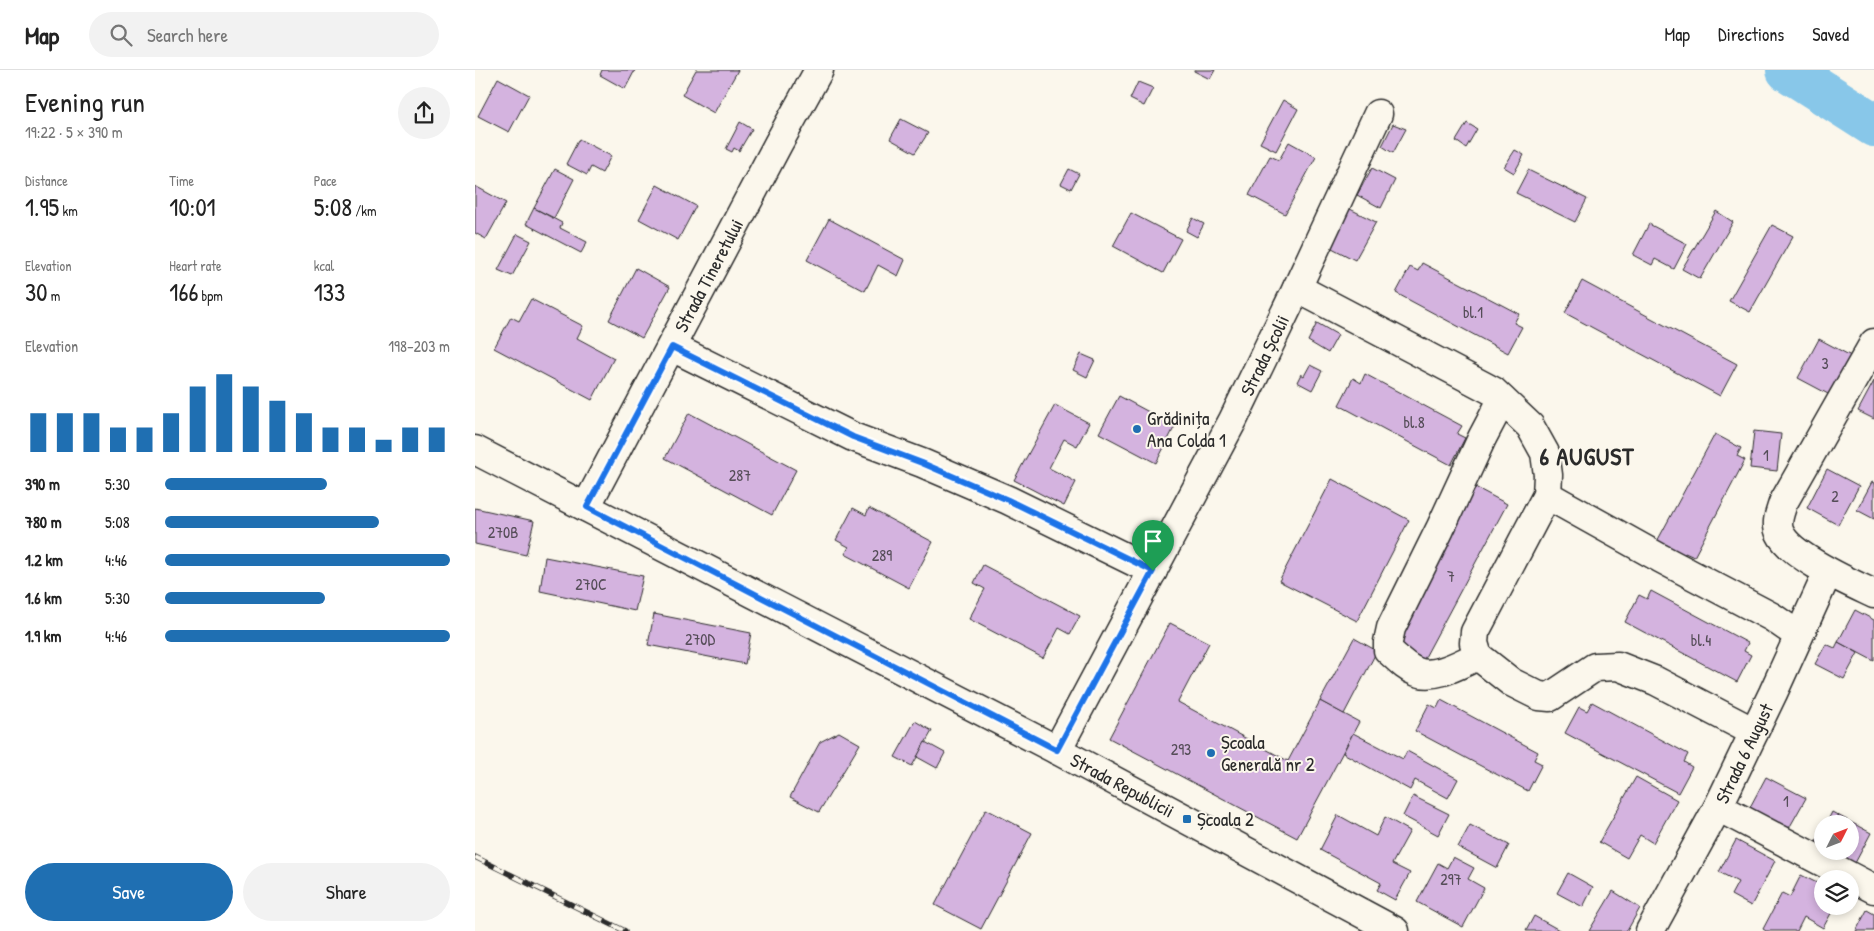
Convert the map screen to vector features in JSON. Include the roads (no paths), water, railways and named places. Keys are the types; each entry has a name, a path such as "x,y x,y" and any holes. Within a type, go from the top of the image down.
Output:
{"street":[{"name":"Strada Tineretului","path":"587,507 778,144 819,70"},
{"name":"Strada Școlii","path":"1057,750 1233,420 1378,114"},
{"path":"1297,288 1493,391 1530,426 1545,453 1548,475 1547,495 1475,632 1474,643 1478,656 1511,682 1539,696 1550,697 1595,667 1618,666 1656,681 1754,732"},
{"path":"1874,343 1783,503 1777,521 1780,533 1793,548 1828,572 1874,594"},
{"path":"672,347 853,437 922,463 1008,500 1153,571"},
{"path":"1478,656 1436,673 1417,672 1388,650 1387,642 1391,628 1502,400"},
{"name":"Strada Republicii","path":"475,450 1057,750 1395,931"},
{"path":"1547,495 1660,558 1772,617 1798,635"},
{"name":"Strada 6 August","path":"1650,931 1718,806 1773,693 1828,572"},
{"path":"1718,806 1874,889"}],"waterway":[{"path":"1788,70 1874,125"}],"railway":[{"path":"475,857 625,931"}],"place":[{"name":"Grădinița Ana Colda 1","path":"1137,429"},
{"name":"Școala Generală nr 2","path":"1211,753"},
{"name":"Școala 2","path":"1187,819"}],"district":[{"name":"6 AUGUST","path":"1587,457"}]}
